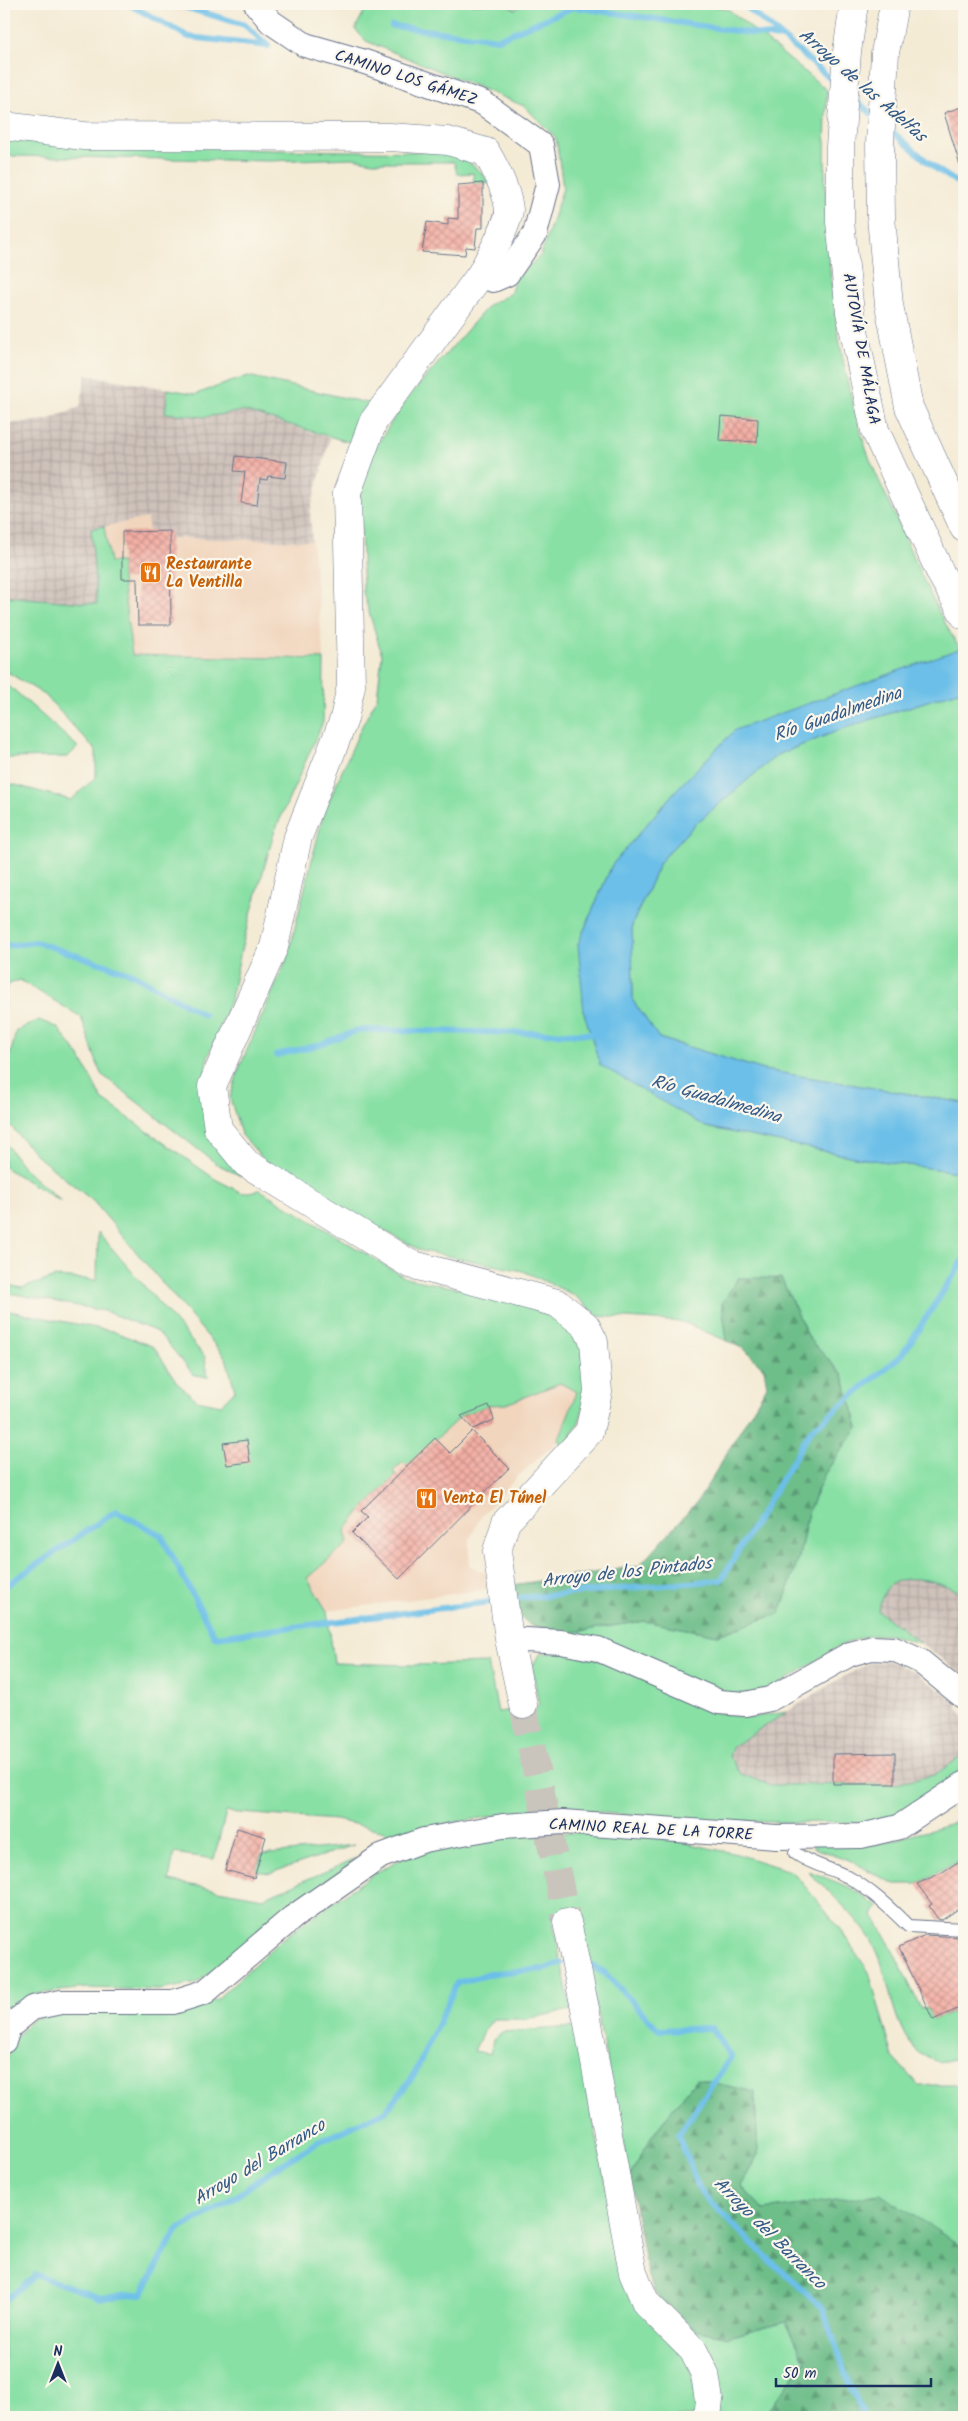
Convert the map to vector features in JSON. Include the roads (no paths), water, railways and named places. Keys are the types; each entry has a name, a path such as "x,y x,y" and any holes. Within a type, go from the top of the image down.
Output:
{"main road":[{"name":"AUTOVÍA DE MÁLAGA","path":"854,4 847,52 840,147 840,222 850,312 875,430 941,574 964,615"},
{"path":"894,4 885,53 880,143 880,217 888,304 909,407 964,528"},
{"path":"4,126 84,136 390,137 448,141 486,152 499,173 510,212 491,256 481,274 374,422 347,493 351,686 344,719 298,837 274,947 212,1086 218,1129 246,1163 410,1264 557,1303 586,1326 594,1342 598,1392 589,1432 506,1522 497,1552 508,1639 523,1705"},
{"path":"567,1922 587,2018 633,2273 646,2303 693,2350 705,2374 709,2400 707,2417"}],"street":[{"name":"CAMINO LOS GÁMEZ","path":"256,4 271,22 305,45 365,62 483,102 541,145 548,184 535,234 507,274 493,280 481,274"},
{"path":"508,1639 561,1642 598,1649 719,1702 745,1704 770,1699 850,1654 872,1648 894,1649 920,1661 964,1697"},
{"name":"CAMINO REAL DE LA TORRE","path":"4,2041 10,2027 32,2008 61,2002 172,2002 206,1992 292,1918 381,1856 424,1840 503,1826 563,1822 776,1837 861,1836 899,1827 964,1784"}],"lane":[{"path":"795,1853 804,1860 848,1877 882,1901 908,1926 964,1929"}],"water":[{"name":"Río Guadalmedina","path":"964,647 964,689 842,729 777,755 694,825 660,862 632,925 633,1001 659,1038 764,1070 964,1103 964,1173 859,1158 706,1127 600,1065 584,1013 578,944 612,865 677,789 735,730"}],"waterway":[{"path":"128,4 189,37 268,46"},
{"path":"174,4 245,25 268,46"},
{"name":"Arroyo de las Adelfas","path":"743,4 837,84"},
{"path":"392,26 498,39 574,7 783,38"},
{"name":"Arroyo de las Adelfas","path":"852,97 873,115"},
{"name":"Arroyo de las Adelfas","path":"888,128 935,168 964,187"},
{"path":"4,946 36,942 133,974 204,1015"},
{"path":"276,1055 316,1046 359,1030 598,1034"},
{"name":"Arroyo de los Pintados","path":"519,1598 721,1580 811,1430 902,1355 964,1259"},
{"name":"Arroyo de los Pintados","path":"4,1587 116,1511 161,1535 215,1637 490,1602"},
{"name":"Arroyo del Barranco","path":"4,2301 36,2275 101,2298 142,2294 176,2231 228,2202 275,2168 318,2142 386,2111 413,2077 457,1983 494,1973 545,1969 562,1963"},
{"name":"Arroyo del Barranco","path":"588,1964 604,1972 659,2030 712,2028 731,2057 678,2135 701,2193 761,2252 823,2308 844,2370 864,2417"}],"tunnel":[{"path":"523,1705 567,1922"}],"place":[{"name":"Restaurante La Ventilla","path":"150,573"},
{"name":"Venta El Túnel","path":"427,1498"}]}
